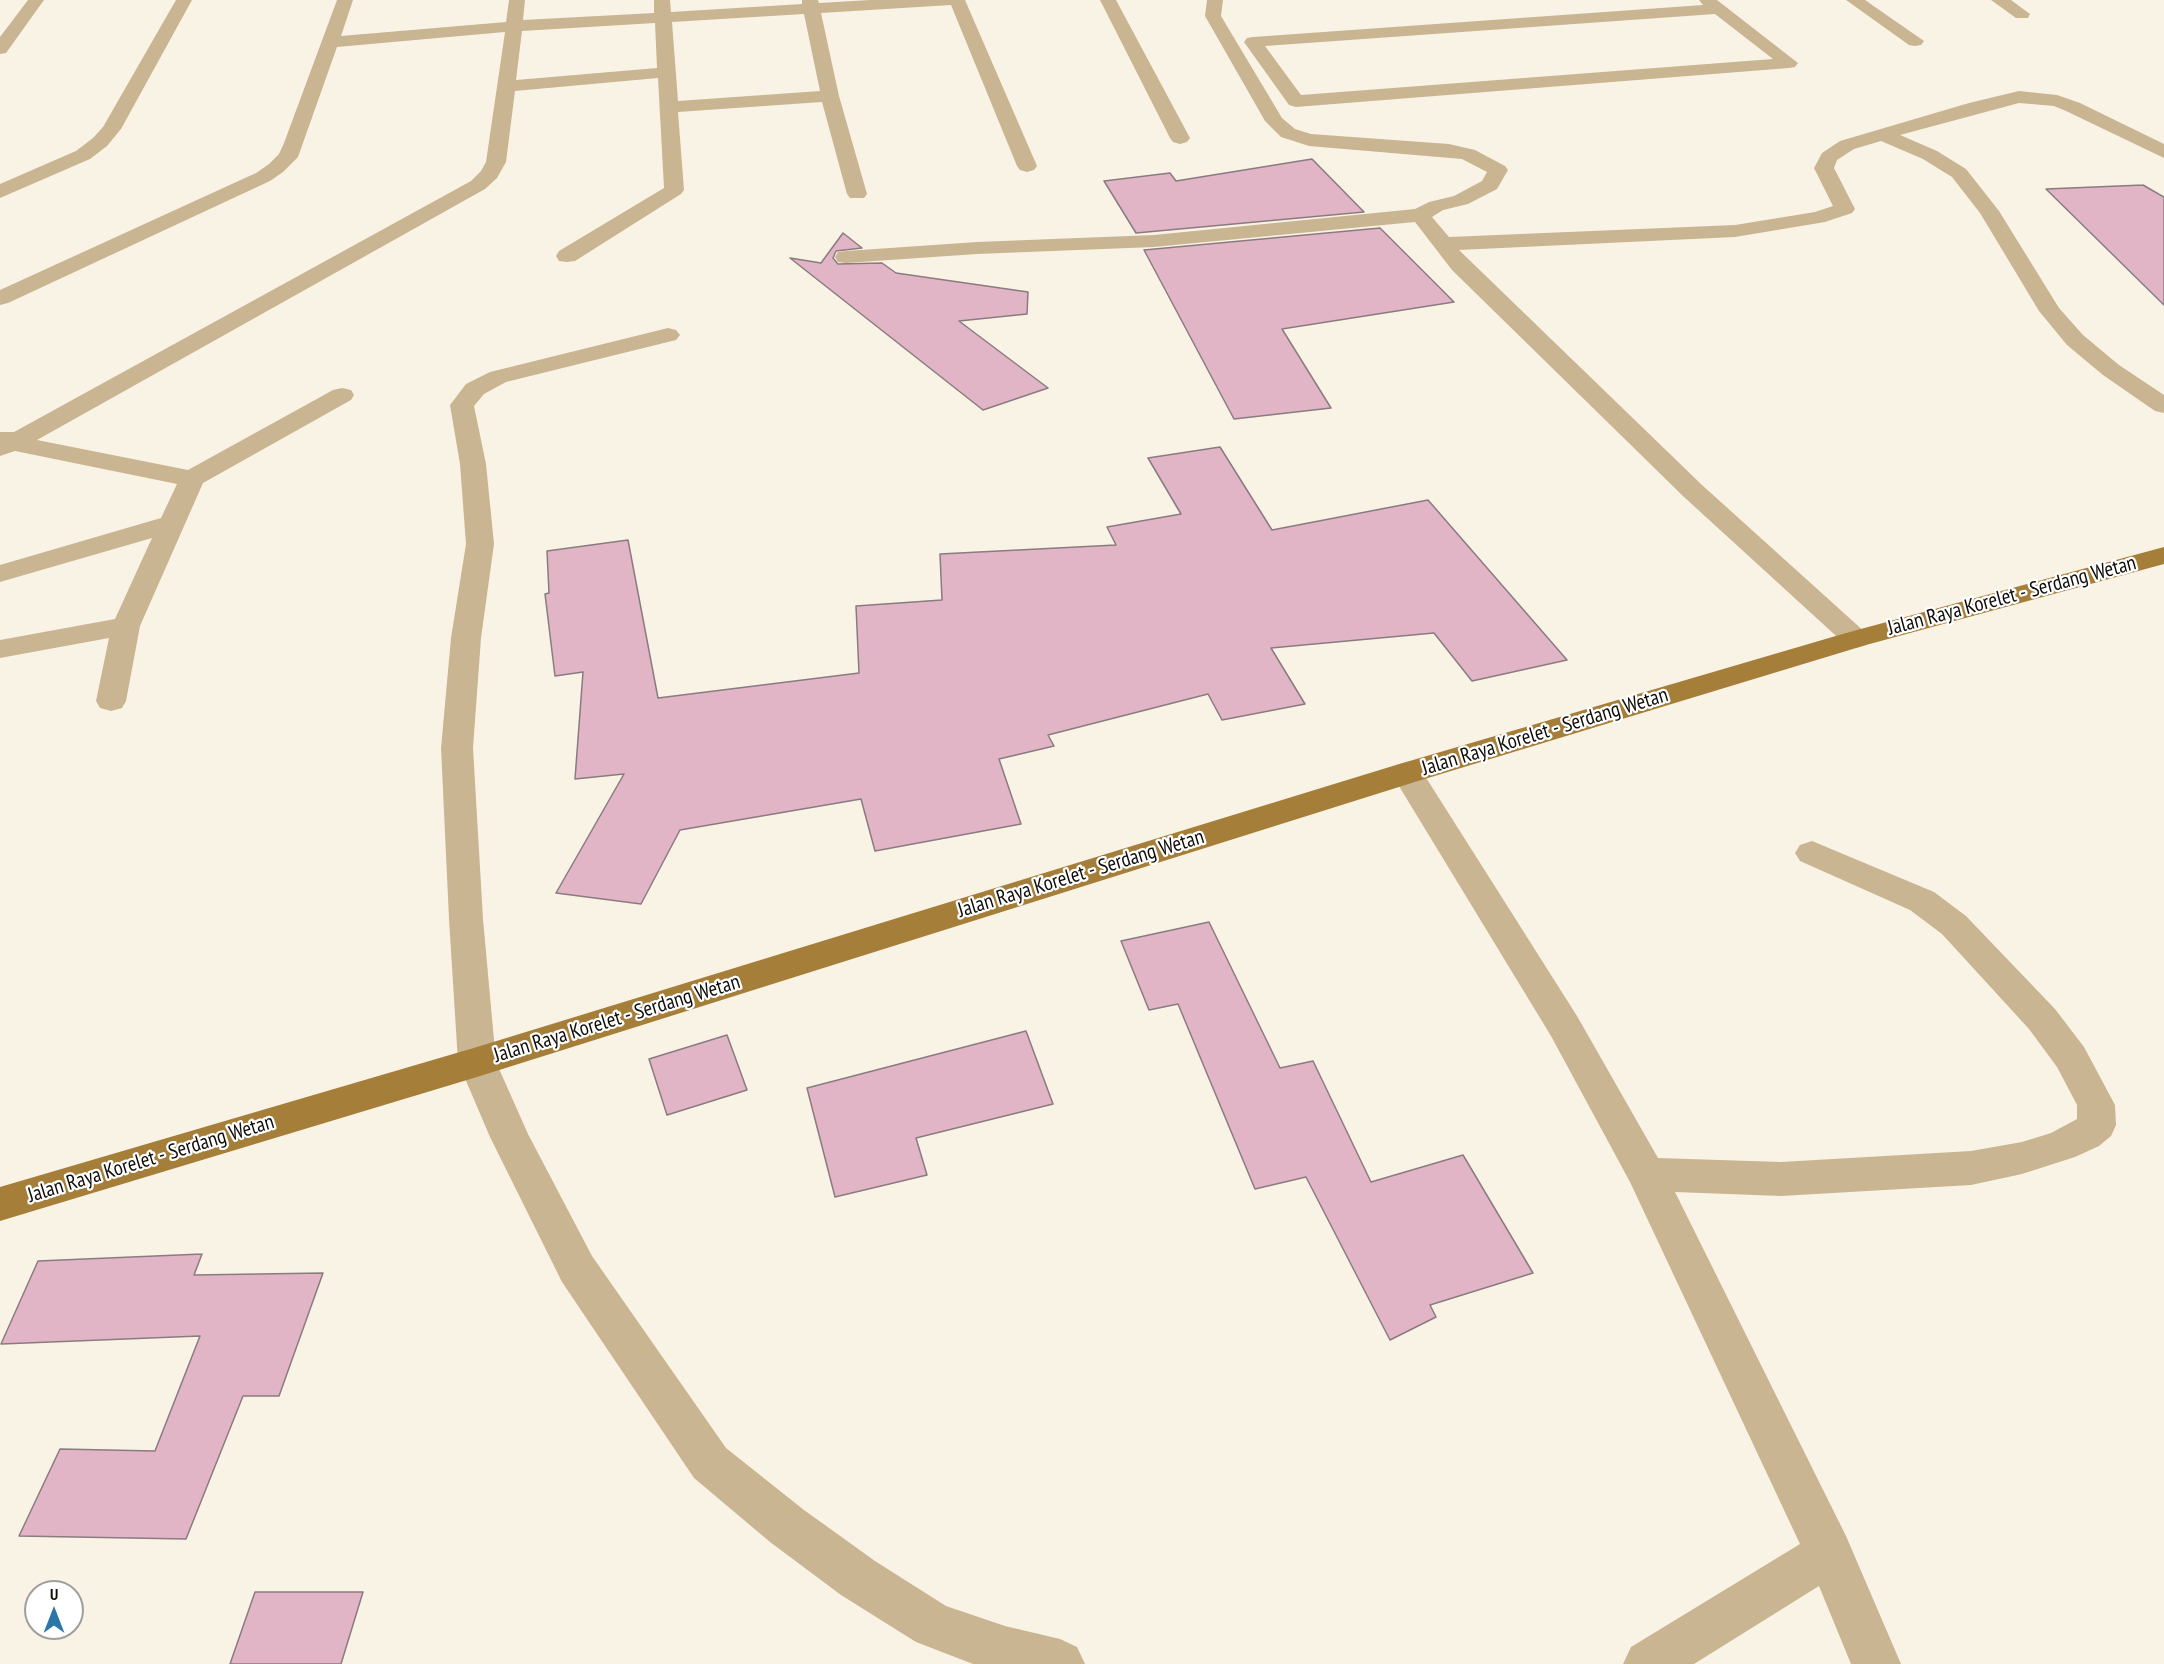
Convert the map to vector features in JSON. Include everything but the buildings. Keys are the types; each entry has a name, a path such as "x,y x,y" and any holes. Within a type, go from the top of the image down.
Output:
{"main road":[{"name":"Jalan Raya Korelet - Serdang Wetan","path":"0,1203 477,1062 1407,773 1856,639 2164,555"}],"street":[{"path":"1,47 36,0"},
{"path":"0,192 83,155 100,142 111,129 184,0"},
{"path":"0,298 262,177 276,168 288,157 294,143 345,0"},
{"path":"4,441 478,185 490,174 496,162 517,0"},
{"path":"329,42 514,26 662,8 956,0 1027,166"},
{"path":"1107,0 1180,138"},
{"path":"846,256 1154,241 1420,215 1436,206 1461,200 1490,185 1498,170 1468,154 1449,150 1310,140 1288,133 1274,121 1213,16 1215,0"},
{"path":"1854,0 1915,41"},
{"path":"1999,0 2022,14"},
{"path":"810,4 830,96 857,194"},
{"path":"1713,5 1789,63 1296,101 1253,42 1695,11 1713,5"},
{"path":"567,256 674,190 662,8"},
{"path":"507,86 668,72"},
{"path":"668,107 830,96"},
{"path":"1443,244 1735,231 1818,218 1845,209 1824,168 1829,157 1846,145 1998,101 2019,98 2039,98 2073,107 2164,152"},
{"path":"1881,134 1930,155 1959,173 1989,212 2050,311 2075,340 2111,370 2164,406"},
{"path":"1420,215 1460,265 1693,491 1856,639"},
{"path":"668,335 498,377 475,390 462,405 473,464 480,544 466,638 457,748 466,919 477,1062 510,1137 577,1269 710,1463 787,1526 858,1578 933,1624 1005,1651 1060,1664"},
{"path":"111,701 126,626 192,479 342,394"},
{"path":"4,441 192,479"},
{"path":"3,565 173,523"},
{"path":"0,649 126,626"},
{"path":"1407,773 1564,1026 1646,1174 1829,1553 1876,1664"},
{"path":"1646,1174 1781,1179 1971,1168 2022,1158 2061,1146 2085,1135 2097,1125 2097,1105 2072,1057 2042,1019 1954,925 1922,901 1812,853"},
{"path":"1648,1664 1829,1553"}]}
